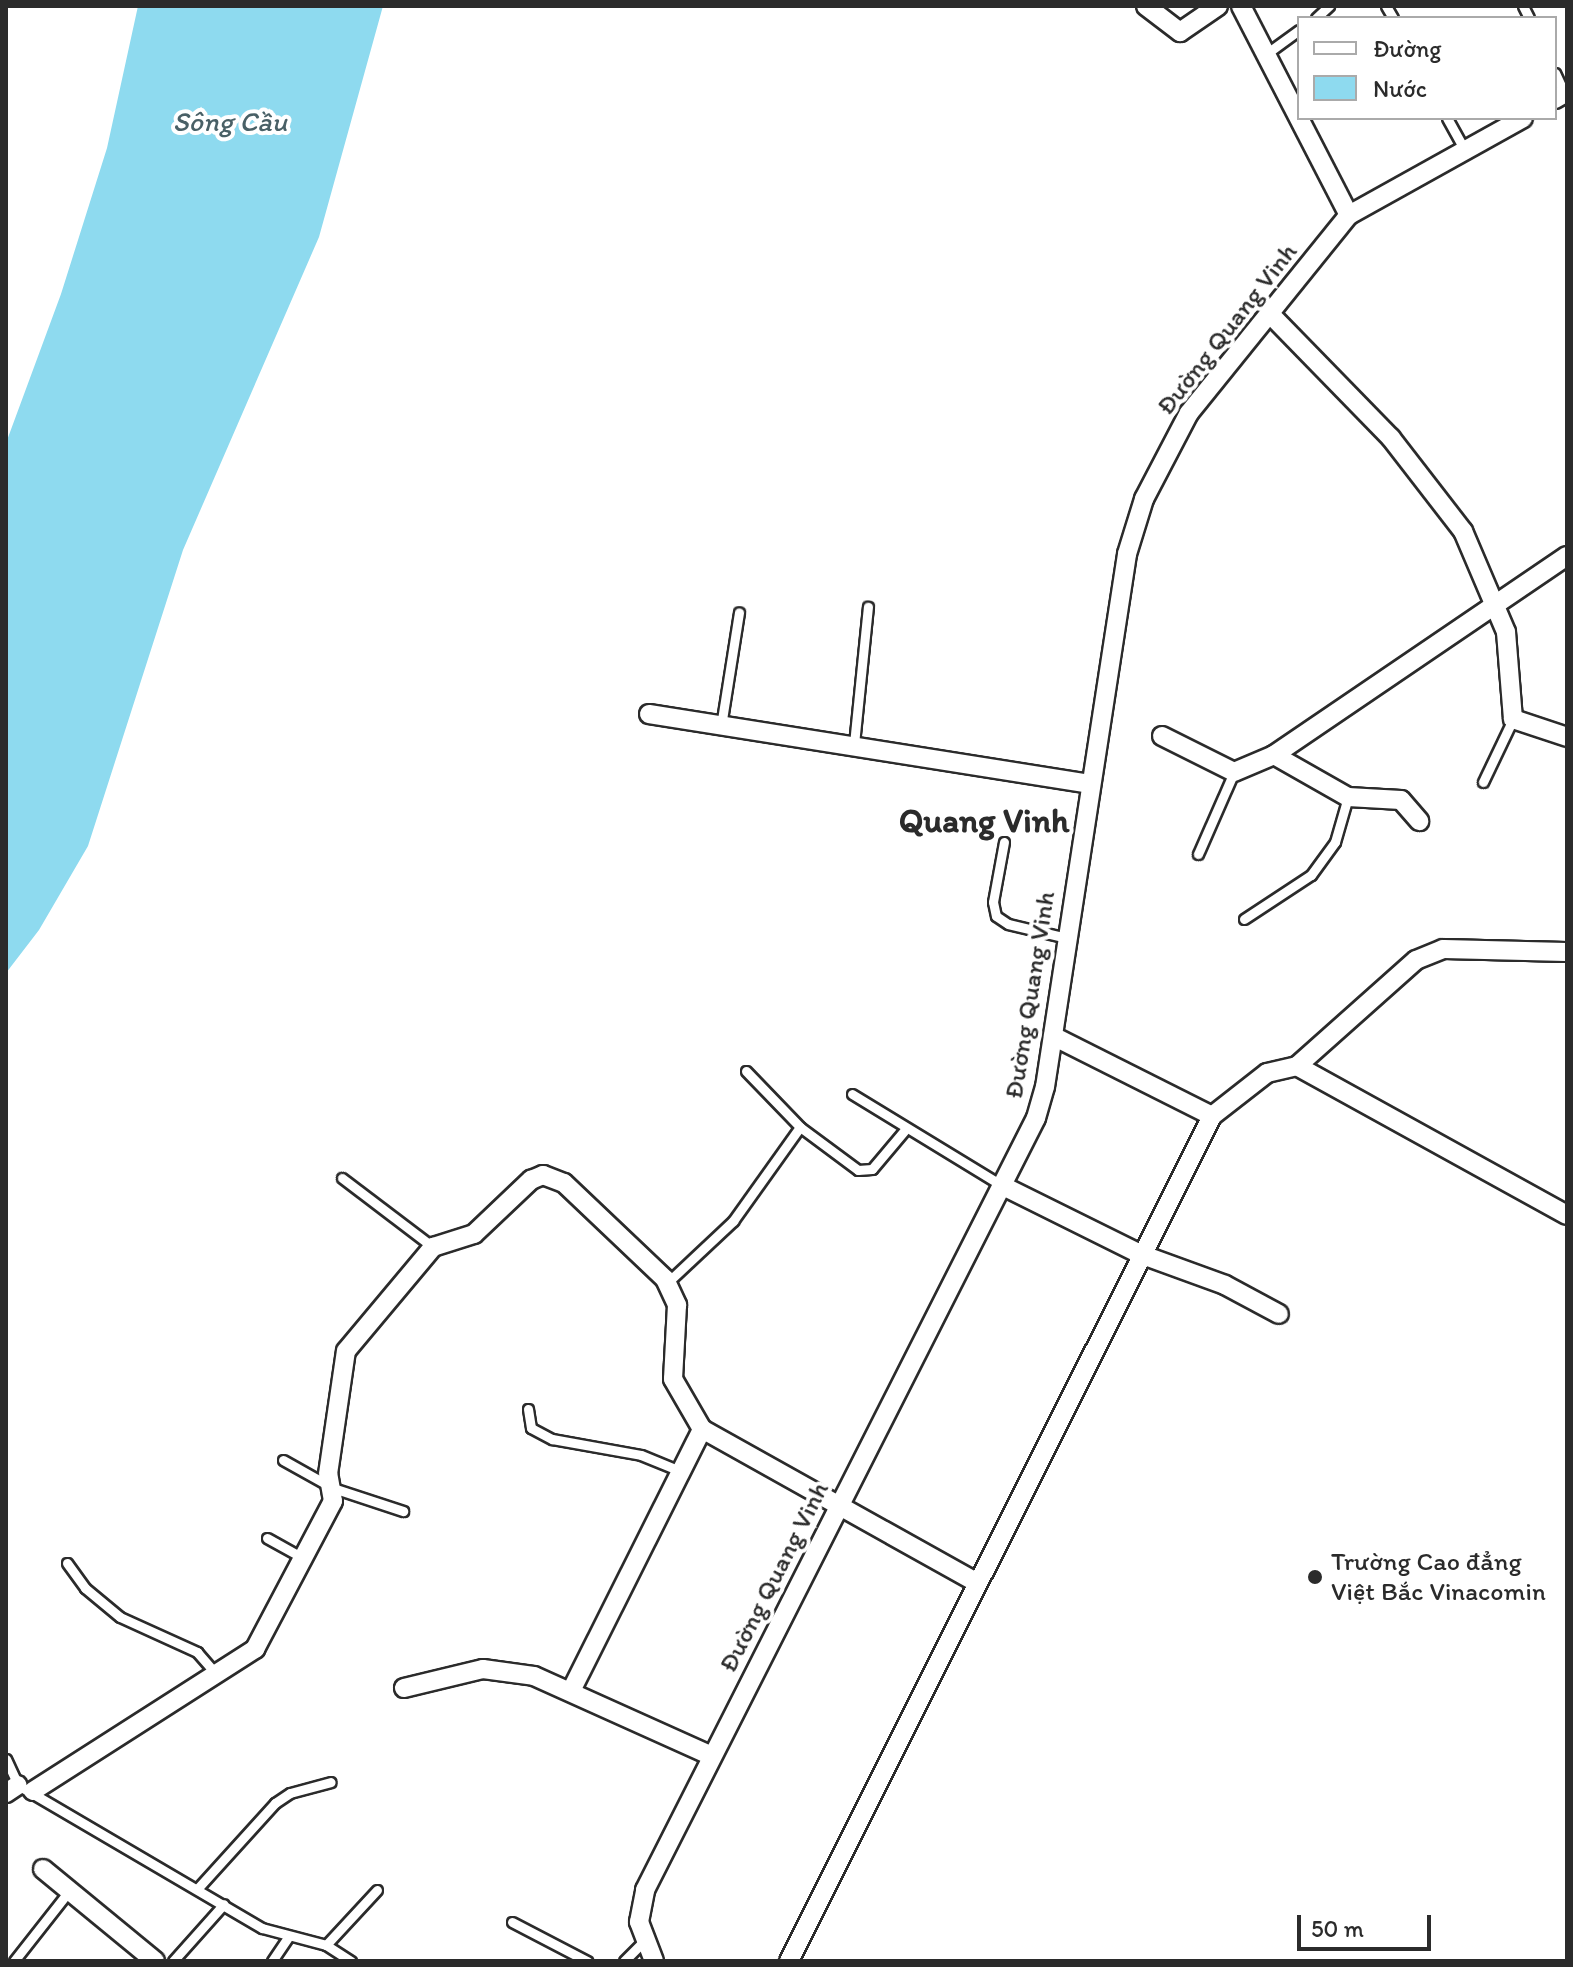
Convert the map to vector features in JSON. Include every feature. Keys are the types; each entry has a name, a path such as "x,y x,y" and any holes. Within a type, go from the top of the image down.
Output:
{"street":[{"path":"1146,6 1180,32 1218,6"},
{"path":"1241,6 1297,114"},
{"path":"1300,120 1349,215"},
{"name":"Đường Quang Vinh","path":"654,1961 639,1922 645,1890 1036,1118 1053,1036 1089,784 1127,554 1144,499 1189,413 1349,215 1519,120"},
{"path":"1269,313 1391,438 1463,531 1506,632 1513,719 1567,737"},
{"path":"1162,736 1234,772 1274,755 1498,608 1567,556"},
{"path":"649,714 854,744 1089,784"},
{"path":"1274,755 1348,797 1401,800 1419,821"},
{"path":"789,1961 1140,1254 1212,1116 1267,1073 1297,1066 1416,960 1443,949 1567,952"},
{"path":"1053,1036 1212,1116"},
{"path":"1297,1066 1567,1215"},
{"path":"19,1789 218,1676 255,1649 333,1501 328,1474 343,1358 433,1247 474,1234 531,1180 543,1175 564,1183 667,1283 678,1313 673,1379 702,1429 838,1509 977,1583"},
{"path":"1001,1185 1140,1254 1225,1285 1279,1314"},
{"path":"571,1691 702,1429"},
{"path":"404,1688 483,1669 534,1676 712,1756"},
{"path":"43,1869 155,1961"}],"lane":[{"path":"1266,54 1297,31"},
{"path":"1448,120 1465,151"},
{"path":"854,744 868,607"},
{"path":"721,726 739,612"},
{"path":"1483,782 1513,719"},
{"path":"1198,854 1234,772"},
{"path":"1244,919 1311,875 1335,842 1348,797"},
{"path":"1004,842 996,916 1008,924 1067,938"},
{"path":"746,1071 800,1127 858,1170 872,1169 904,1131"},
{"path":"852,1094 904,1131 1001,1185"},
{"path":"667,1283 733,1221 800,1127"},
{"path":"342,1178 433,1247"},
{"path":"528,1409 531,1428 552,1439 641,1455 680,1471"},
{"path":"283,1460 333,1488 403,1511"},
{"path":"267,1538 303,1558"},
{"path":"67,1563 85,1588 120,1617 197,1652 218,1676"},
{"path":"6,1759 19,1789 224,1904 288,1937 326,1945 351,1961"},
{"path":"198,1888 275,1803 290,1793 331,1782"},
{"path":"326,1945 377,1890"},
{"path":"14,1961 69,1891"},
{"path":"173,1961 224,1904"},
{"path":"512,1922 587,1961"},
{"path":"272,1961 288,1937"},
{"path":"624,1961 645,1940"}],"water":[{"name":"Sông Cầu","path":"138,6 383,6 319,237 183,550 88,846 39,930 6,973 6,443 61,294 107,148"}],"place":[{"name":"Trường Cao đẳng Việt Bắc Vinacomin","path":"1315,1577"}],"district":[{"name":"Quang Vinh","path":"984,821"}]}
